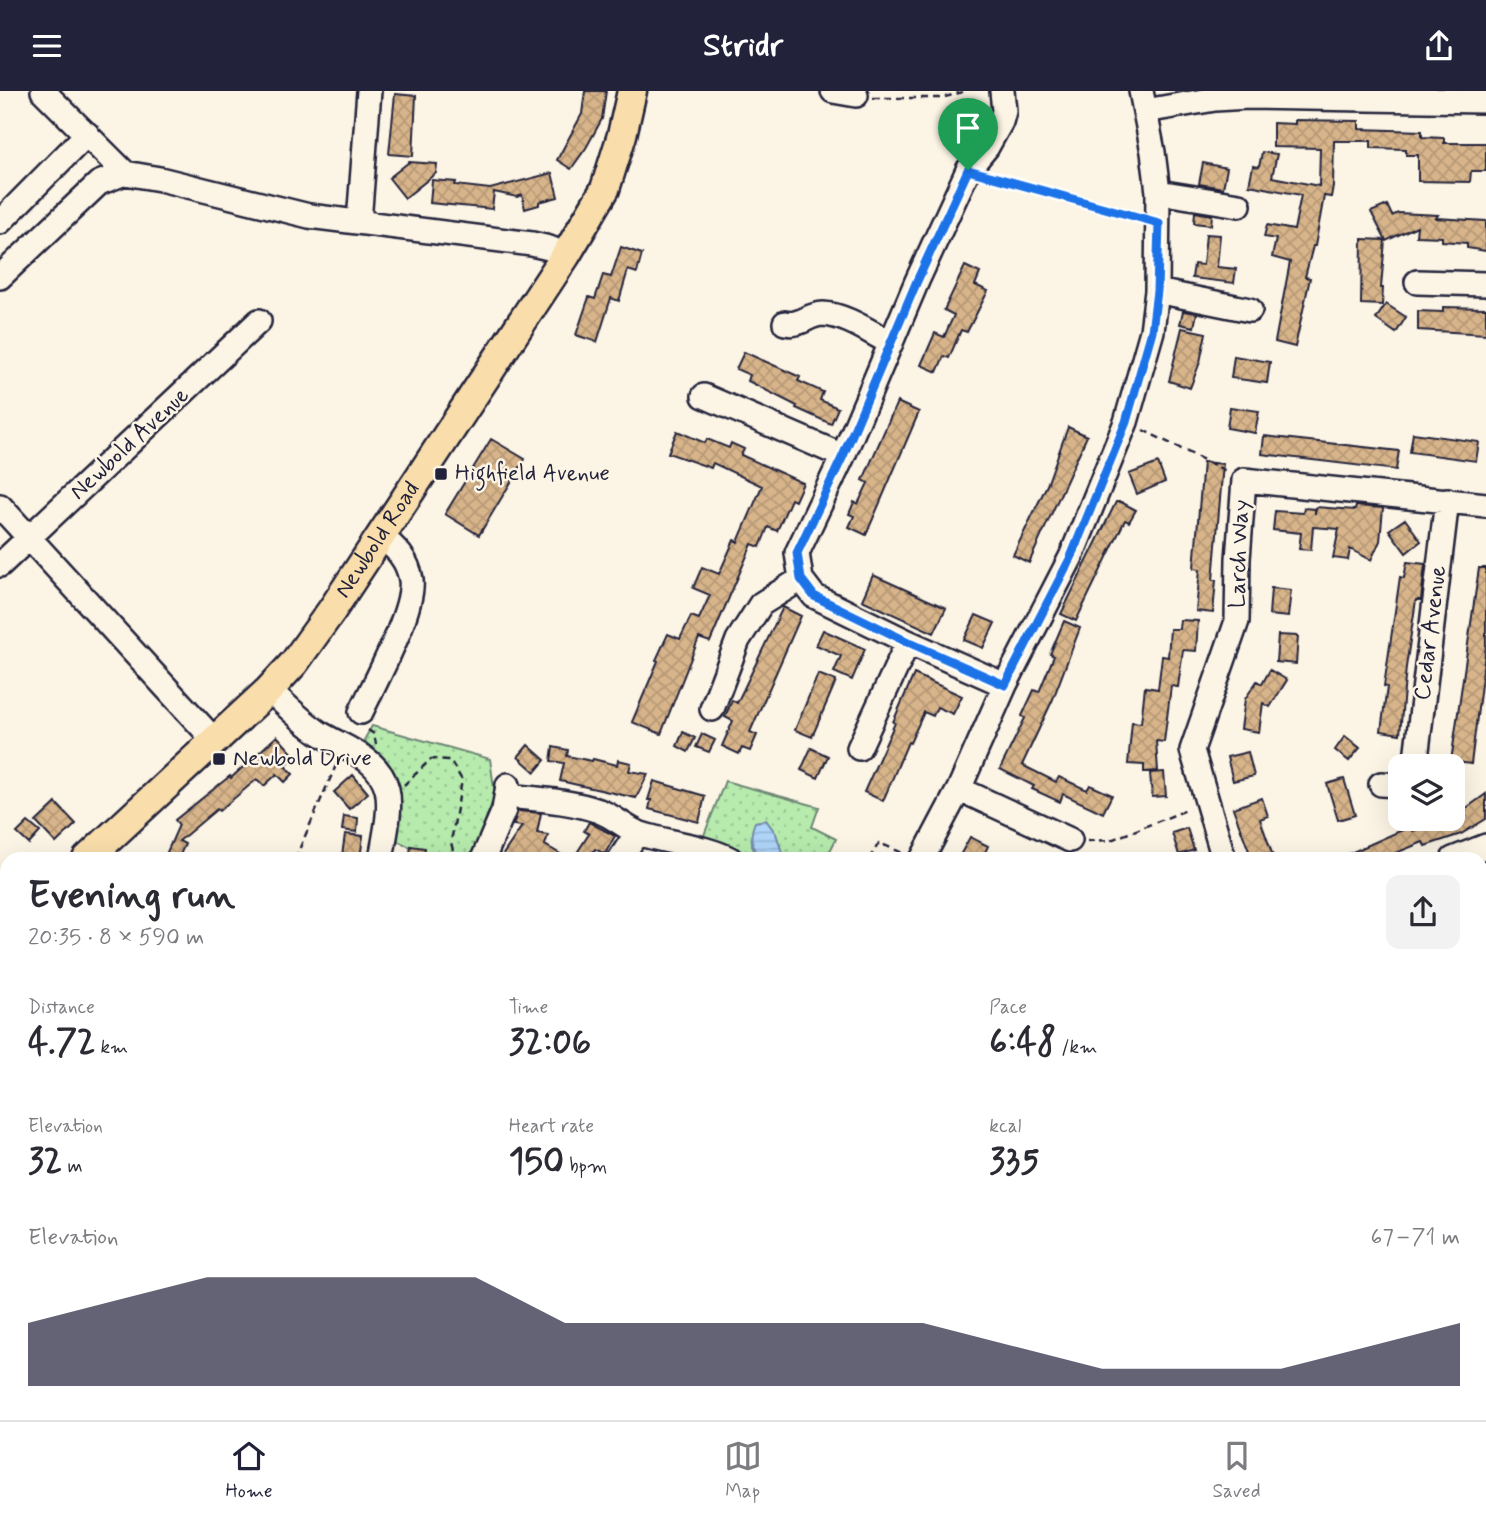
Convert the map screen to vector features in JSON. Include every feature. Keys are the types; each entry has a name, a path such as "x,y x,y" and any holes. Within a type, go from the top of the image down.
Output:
{"main road":[{"name":"Newbold Road","path":"94,852 269,690 324,621 566,255 605,188 622,135 632,91"}],"street":[{"path":"43,91 125,173 309,216 532,244 549,247 566,255"},
{"path":"359,222 369,91"},
{"path":"1002,91 1002,122 987,147 968,170 843,456 797,553 801,579 814,596 1005,685"},
{"path":"919,852 959,789 1005,685 1071,557 1126,422 1152,331 1157,291 1158,192 1143,101 1247,97 1484,110"},
{"path":"0,222 88,134"},
{"path":"0,277 99,183 125,173"},
{"path":"1158,192 1239,205"},
{"path":"1428,275 1486,283"},
{"path":"1157,291 1250,310"},
{"path":"785,323 798,324 814,316 827,315 846,320 891,343"},
{"name":"Newbold Avenue","path":"0,565 259,321"},
{"path":"704,396 843,456"},
{"name":"Larch Way","path":"1222,852 1192,750 1237,621 1244,480 1486,505"},
{"name":"Cedar Avenue","path":"1417,754 1447,500"},
{"path":"0,506 214,740"},
{"path":"361,712 410,604 411,579 400,551 381,536"},
{"path":"712,694 738,640 761,604 801,579"},
{"path":"859,748 908,642"},
{"path":"269,690 298,704 317,731 367,759 379,772 387,790 387,821 382,852"},
{"path":"959,789 1070,840"},
{"path":"486,852 507,797 548,800 599,811 637,833 715,852"},
{"path":"625,852 637,833"}],"path":[{"path":"844,93 874,98 942,99 966,91"},
{"path":"968,170 1159,223"},
{"path":"1126,422 1244,480"},
{"path":"387,790 402,787 432,759 450,760 462,780 451,842 454,852"},
{"path":"298,852 333,772"},
{"path":"1070,840 1111,840 1207,801"},
{"path":"873,852 879,842 904,852"}],"green space":[{"path":"372,726 490,759 495,795 474,852 421,852 395,840 401,806 395,774 364,740"},
{"path":"725,781 819,807 812,827 836,839 830,852 782,852 776,834 766,820 755,822 752,846 755,852 740,852 703,838"}],"water":[{"path":"766,820 776,834 782,852 756,852 752,841 755,822"}],"building":[{"path":"585,91 606,91 602,119 571,169 557,160 582,114"},
{"path":"395,94 416,96 413,156 389,154"},
{"path":"1295,120 1359,121 1359,129 1422,131 1422,137 1444,138 1444,143 1486,143 1486,171 1471,171 1470,182 1418,181 1418,155 1406,155 1406,149 1371,148 1371,141 1334,141 1331,197 1324,196 1315,246 1305,277 1310,278 1295,347 1275,342 1290,262 1272,257 1276,239 1264,237 1267,225 1294,230 1301,195 1249,185 1253,166 1259,167 1262,152 1277,154 1272,177 1319,186 1320,148 1273,147 1273,123 1295,124"},
{"path":"409,162 437,164 436,173 405,198 389,178"},
{"path":"1203,163 1227,168 1223,188 1199,184"},
{"path":"552,173 558,197 525,209 522,195 517,197 494,192 492,209 430,203 432,180 490,189"},
{"path":"1387,205 1392,216 1398,213 1438,215 1436,218 1486,221 1486,251 1467,248 1467,243 1442,241 1442,237 1416,236 1417,226 1386,241 1371,212"},
{"path":"1195,212 1212,215 1211,225 1194,223"},
{"path":"1206,234 1220,235 1217,267 1236,269 1234,283 1192,278 1194,264 1203,265"},
{"path":"1362,239 1385,240 1382,305 1361,304"},
{"path":"621,247 642,254 637,273 628,270 619,301 611,298 597,342 576,335 589,297 595,299 603,275 611,277"},
{"path":"965,266 980,273 975,285 988,291 967,332 961,330 949,358 944,356 937,372 921,365 935,333 944,337 954,315 944,310"},
{"path":"1386,304 1406,317 1396,333 1376,319"},
{"path":"1443,307 1486,308 1486,334 1418,330 1418,311 1443,312"},
{"path":"1183,311 1197,313 1194,327 1180,324"},
{"path":"1182,328 1206,333 1200,362 1190,388 1169,381"},
{"path":"744,352 800,377 798,381 823,392 820,400 838,408 831,424 748,381 750,375 736,369"},
{"path":"1234,356 1270,362 1267,383 1231,378"},
{"path":"897,402 919,412 866,535 849,527 854,516 849,514 854,502 858,504 868,483 863,480"},
{"path":"1230,407 1259,411 1255,433 1227,428"},
{"path":"1068,427 1087,436 1029,563 1013,555 1047,485"},
{"path":"677,431 705,443 707,439 729,448 731,443 744,449 741,455 803,483 795,501 791,499 777,531 768,527 760,547 752,544 710,642 699,638 661,734 632,722 658,661 656,660 668,634 680,639 691,616 699,619 710,595 693,588 702,567 719,574 734,540 738,542 762,486 713,463 711,468 668,453"},
{"path":"1413,433 1479,442 1476,461 1410,452"},
{"path":"1264,436 1399,451 1396,470 1262,454"},
{"path":"491,439 525,459 479,535 445,514"},
{"path":"1203,462 1223,464 1213,580 1216,580 1213,613 1196,611 1200,569 1194,568"},
{"path":"1158,463 1165,482 1137,494 1129,474"},
{"path":"1116,502 1136,510 1129,522 1125,520 1076,621 1061,614"},
{"path":"1356,506 1383,508 1380,541 1371,560 1350,549 1348,560 1333,558 1339,529 1313,527 1311,550 1299,549 1301,533 1273,530 1275,511 1303,513 1304,508 1315,509 1315,514 1316,507 1355,510"},
{"path":"1405,519 1421,541 1406,553 1389,530"},
{"path":"1407,562 1425,564 1421,600 1416,600 1406,667 1400,734 1381,731 1387,687 1384,686 1400,577 1404,578"},
{"path":"1479,568 1486,568 1486,645 1471,764 1465,763 1465,754 1452,754"},
{"path":"873,575 946,608 934,633 862,600"},
{"path":"1271,588 1291,590 1288,617 1269,615"},
{"path":"783,607 801,616 750,732 757,735 750,751 742,748 739,754 722,746 733,721 725,717 732,700 737,703"},
{"path":"976,615 995,623 983,648 964,640"},
{"path":"1180,620 1198,621 1196,651 1183,650 1178,687 1171,686 1164,742 1156,741 1158,771 1144,772 1144,765 1128,764 1132,722 1141,723 1145,687 1158,689 1162,656 1168,657 1170,629 1179,629"},
{"path":"1064,621 1080,628 1053,699 1022,765 1056,782 1059,777 1087,790 1090,785 1112,795 1103,813 1063,794 1060,802 1032,789 1034,786 1000,769 1025,718 1022,716 1034,690 1039,692 1054,656 1050,654"},
{"path":"823,630 865,649 852,680 834,672 841,656 816,645"},
{"path":"1278,635 1298,636 1296,664 1276,662"},
{"path":"1270,670 1287,680 1270,707 1263,703 1259,732 1241,729 1245,699 1257,681 1262,684"},
{"path":"818,674 836,681 812,737 795,730"},
{"path":"914,674 962,696 953,714 937,707 933,716 924,712 883,801 864,792"},
{"path":"683,732 695,738 688,752 677,746"},
{"path":"702,734 715,740 709,752 696,747"},
{"path":"277,736 295,756 285,766 293,774 285,782 277,774 264,786 257,779 179,841 185,844 181,852 167,852 179,825 175,820 230,776 231,778"},
{"path":"1345,736 1360,748 1349,761 1335,750"},
{"path":"528,745 545,760 535,772 518,757"},
{"path":"553,747 568,750 567,756 617,765 618,760 631,763 629,771 648,774 636,798 560,781 564,763 551,761"},
{"path":"811,748 828,756 818,778 801,770"},
{"path":"1248,752 1254,776 1233,781 1227,757"},
{"path":"1164,772 1166,796 1152,797 1150,773"},
{"path":"353,775 368,793 349,809 334,792"},
{"path":"1344,779 1355,815 1338,820 1327,784"},
{"path":"654,781 705,796 699,822 649,809 651,800 648,800"},
{"path":"1486,794 1486,819 1461,834 1425,846 1423,842 1398,852 1353,852 1400,831 1465,831 1465,809"},
{"path":"1262,798 1268,816 1260,819 1272,852 1249,852 1233,808"},
{"path":"56,803 76,824 56,843 36,822"},
{"path":"518,811 541,813 537,833 548,835 545,845 557,852 505,852 522,826 513,825"},
{"path":"344,816 358,818 357,832 342,830"},
{"path":"28,822 40,832 29,844 17,833"},
{"path":"589,822 615,836 606,852 595,849 593,852 577,852 589,834 584,831"},
{"path":"1187,828 1194,850 1178,852 1172,833"},
{"path":"345,834 363,836 361,852 343,852"},
{"path":"970,837 988,846 985,852 962,852"},
{"path":"411,846 425,848 424,852 410,852"}],"place":[{"name":"Highfield Avenue","path":"441,474"},
{"name":"Newbold Drive","path":"219,759"}],"route":[{"path":"968,170 1159,223 1157,291 1152,331 1126,422 1071,557 1005,685 814,596 801,579 797,553 843,456 917,281 968,170"}]}
